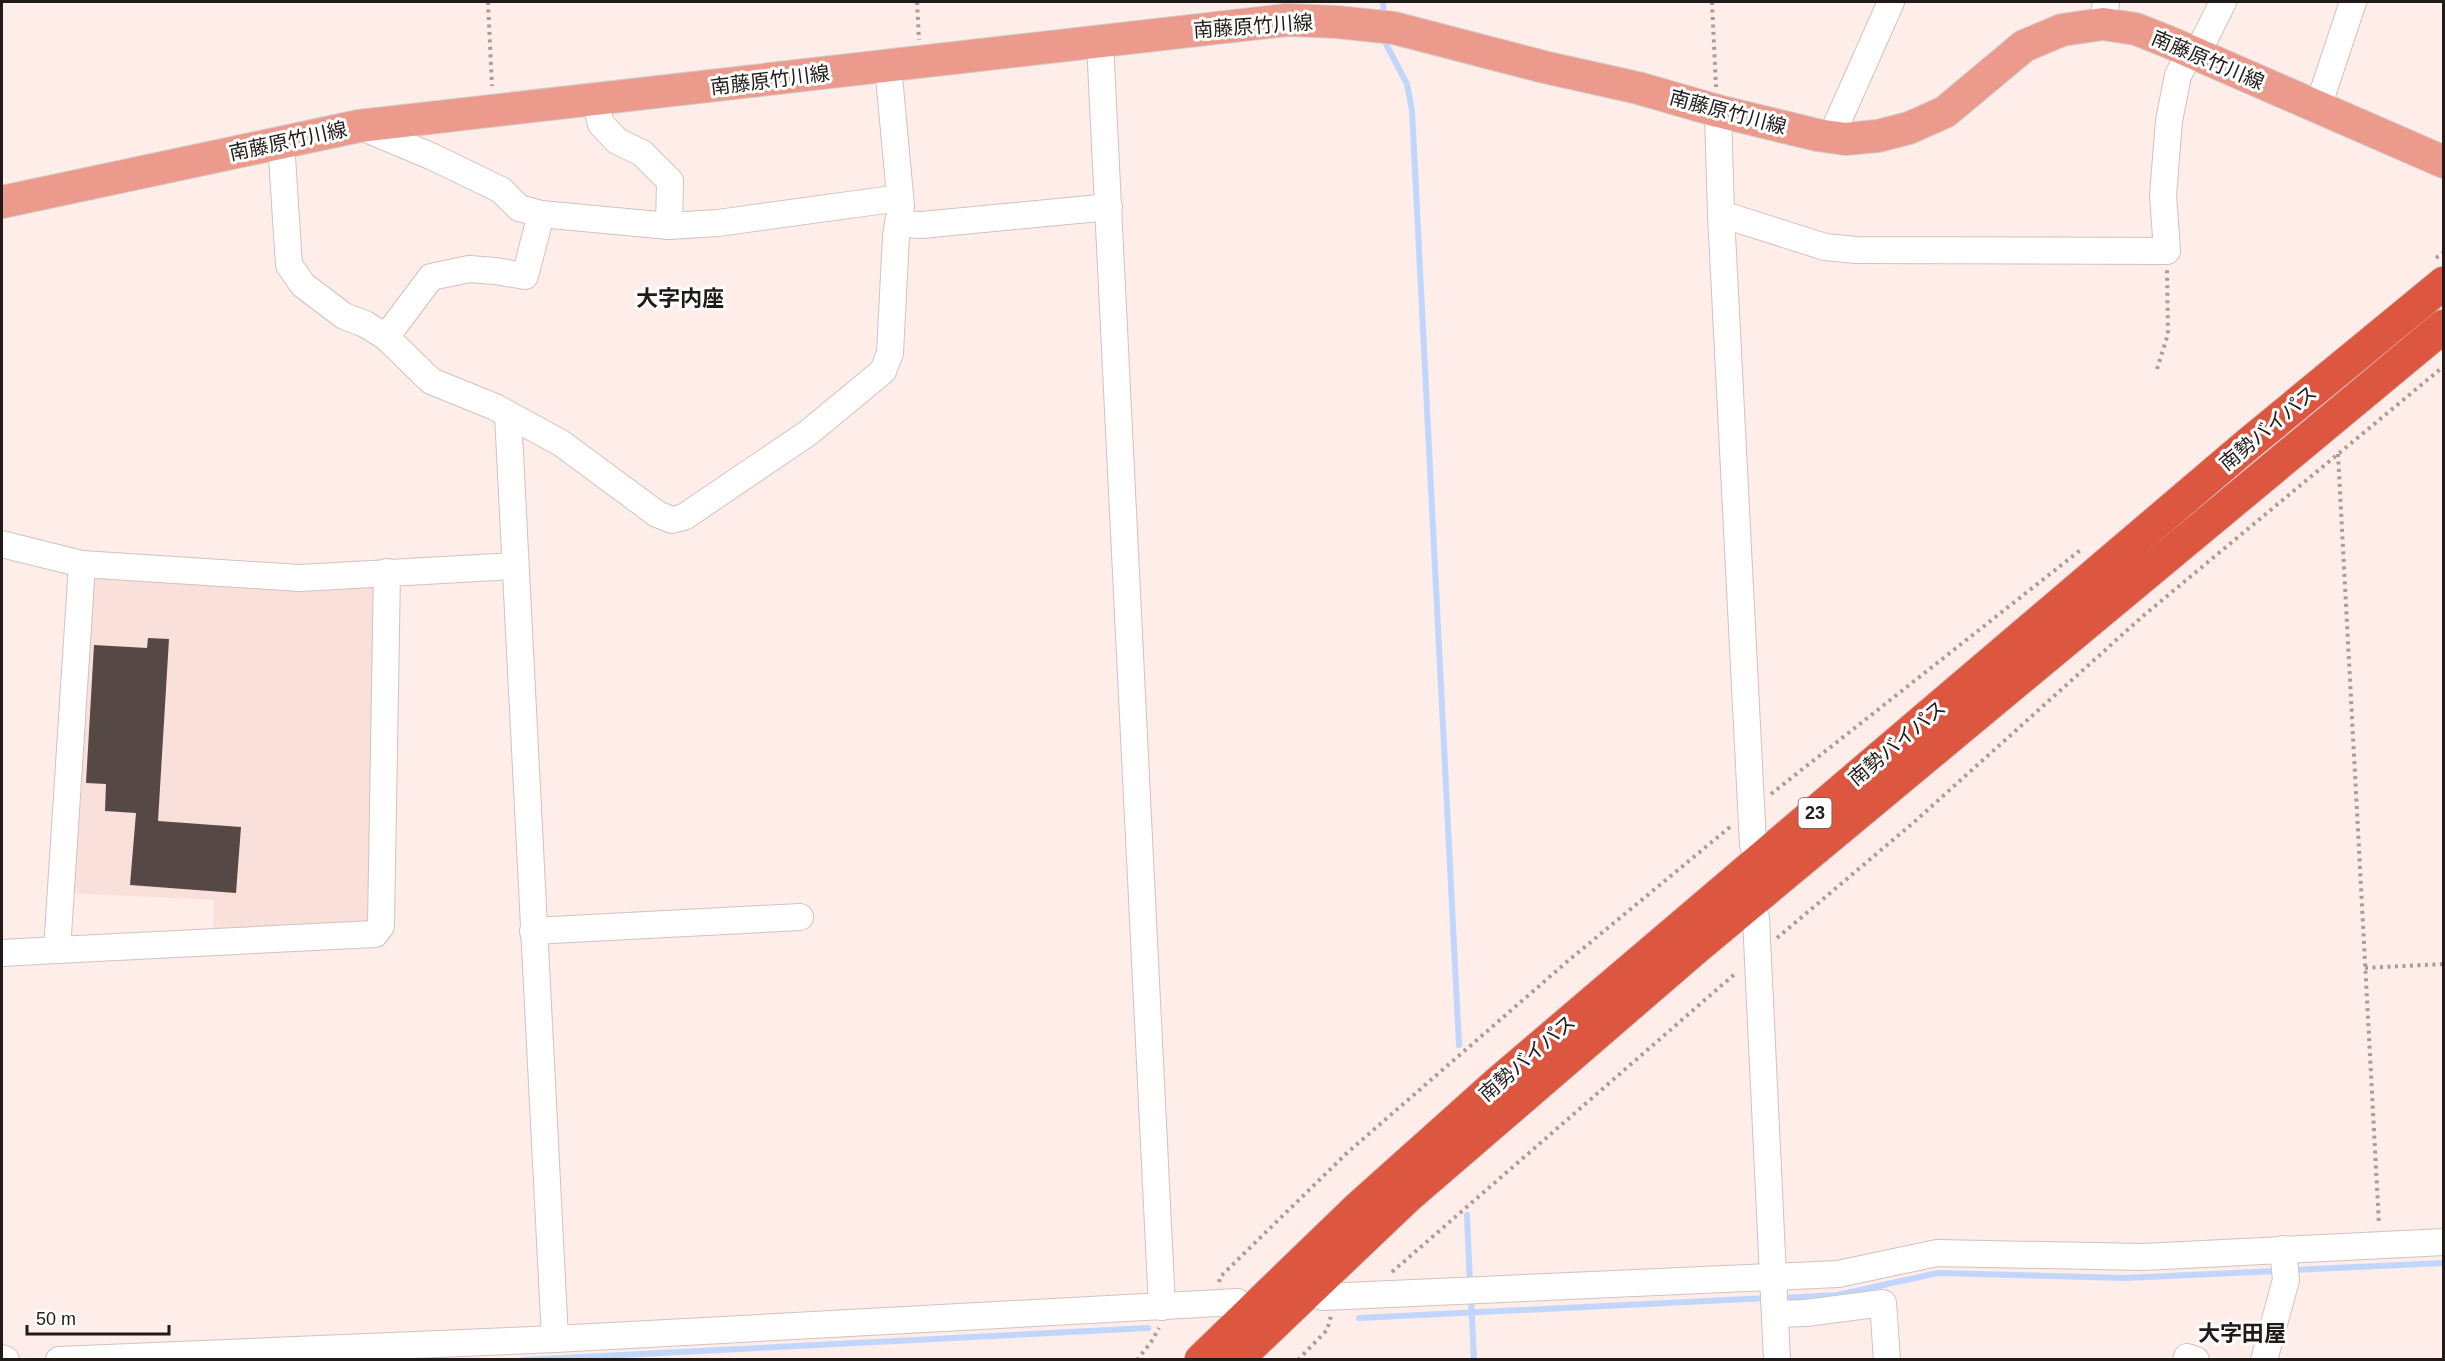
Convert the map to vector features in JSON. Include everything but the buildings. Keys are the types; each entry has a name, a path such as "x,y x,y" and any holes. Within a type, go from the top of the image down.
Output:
{"highway":[{"name":"南勢バイパス","path":"1201,1359 1357,1209 1500,1080 2247,445 2439,271"},
{"name":"南勢バイパス","path":"1236,1359 1407,1197 1688,955 2444,327"}],"main road":[{"name":"南藤原竹川線","path":"2,202 359,126 1287,20 1386,27 1638,88 1718,111 1845,139 1878,136 1909,128 1945,112 2024,46 2104,13 2136,29 2444,162"}],"street":[{"path":"1831,137 1892,2"},
{"path":"1721,214 1825,247 1856,250 2167,251 2163,195 2169,121 2178,75 2191,52 2202,44 2223,2"},
{"path":"2318,107 2353,2"},
{"path":"1100,43 1162,1307"},
{"path":"281,142 289,265 303,285 344,316 365,324 386,337 431,381 495,407 561,443 657,514 672,520 684,517 808,433 883,371 890,353 900,198 888,66"},
{"path":"595,100 601,124 617,141 642,153 670,181 669,226"},
{"path":"1718,111 1721,214 1753,844"},
{"path":"359,126 433,157 501,190 519,208 541,214 669,226 718,223 900,198"},
{"path":"898,224 922,225 1109,207"},
{"path":"386,337 431,277 469,269 525,276 541,214"},
{"path":"508,415 555,1339"},
{"path":"2,544 82,564 300,578 514,566"},
{"path":"57,950 82,564"},
{"path":"2,953 375,934 381,926 387,573"},
{"path":"533,931 800,917"},
{"path":"1756,918 1777,1359"},
{"path":"1328,1297 1471,1291 1774,1296 1838,1274 1937,1253 2142,1257 2284,1263 2380,1245 2444,1242"},
{"path":"2264,1359 2284,1263"},
{"path":"1774,1296 1806,1313 1882,1303 1887,1359"},
{"path":"59,1359 555,1339 1226,1303"},
{"path":"2186,1359 2187,1357 2196,1359"}],"path":[{"path":"488,2 493,111"},
{"path":"917,2 920,61"},
{"path":"1712,2 1718,111"},
{"path":"2157,369 2168,334 2167,251"},
{"path":"2439,271 2444,252"},
{"path":"1389,1295 1392,1271 1913,823 2143,616 2444,366"},
{"path":"2338,453 2380,1245"},
{"path":"1226,1303 1220,1277 1348,1152 1569,960 1752,809 2090,543"},
{"path":"2365,968 2444,964"},
{"path":"1298,1359 1327,1330 1331,1318 1328,1297"},
{"path":"1137,1359 1151,1342 1160,1325 1162,1307"}],"shaded area":[{"path":"90,573 373,584 377,588 377,921 213,935 214,900 68,893"}],"waterway":[{"path":"1383,2 1384,19"},
{"path":"1386,35 1386,44 1407,84 1412,110 1459,1045"},
{"path":"1467,1215 1470,1284"},
{"path":"2291,1270 2444,1263"},
{"path":"1781,1298 1837,1295 1938,1273 2124,1278 2278,1271"},
{"path":"1471,1297 1474,1360"},
{"path":"1359,1318 1768,1298"},
{"path":"523,1360 1148,1328"}],"district":[{"name":"大字内座","path":"680,298"},
{"name":"大字田屋","path":"2242,1333"}]}
